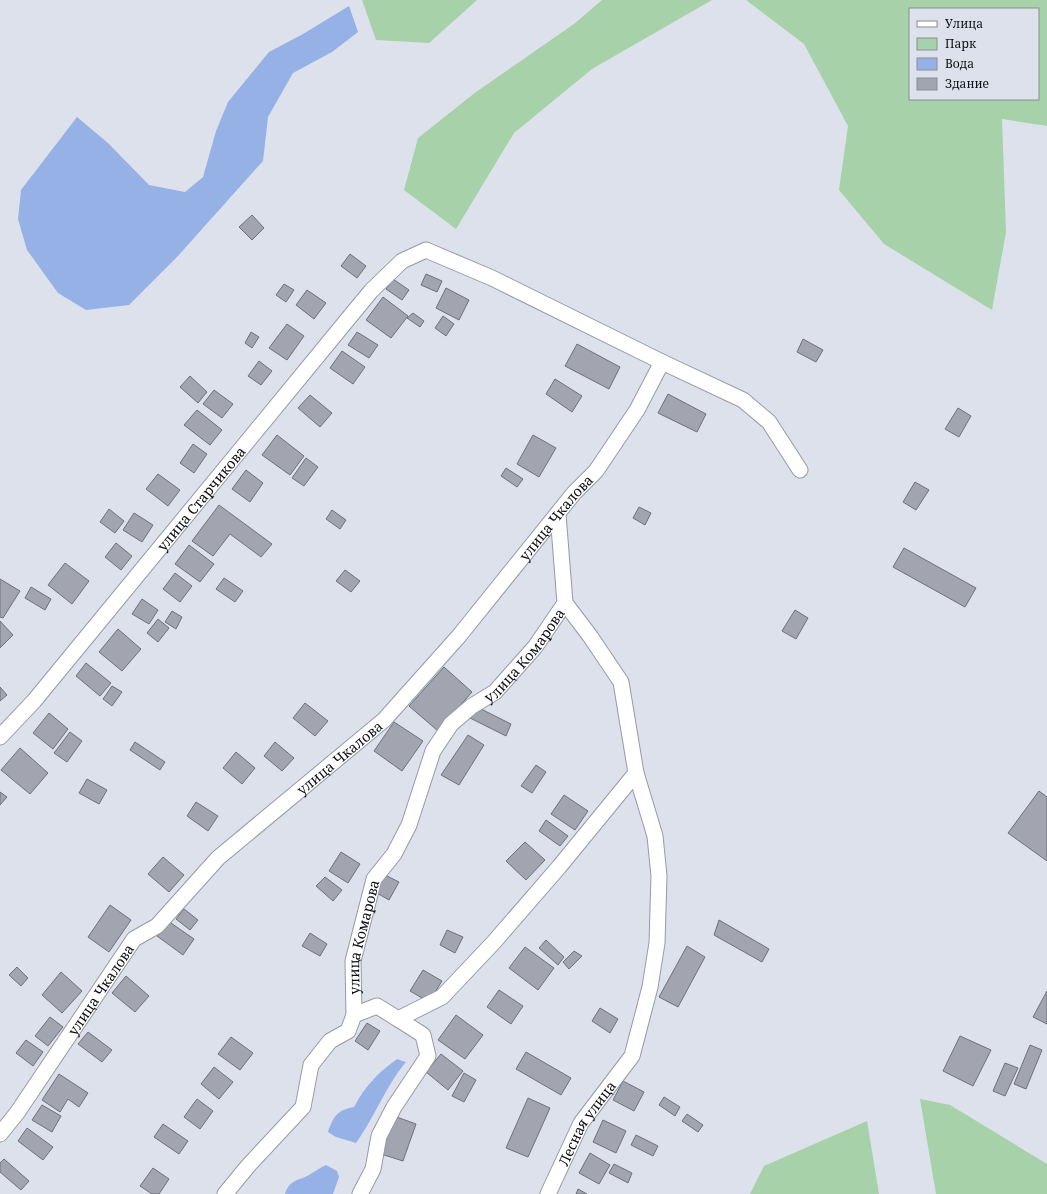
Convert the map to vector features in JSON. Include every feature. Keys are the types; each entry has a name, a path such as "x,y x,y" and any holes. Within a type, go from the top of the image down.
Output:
{"street":[{"name":"улица Старчикова","path":"0,737 34,701 371,291 402,261 426,250 492,278 662,362 743,400 769,422 800,470"},
{"name":"улица Чкалова","path":"0,1134 17,1113 134,939 157,926 218,858 384,720 460,636 574,493 596,470 637,410 662,362"},
{"path":"398,1019 442,997 494,942 559,868 636,773 621,682 590,636 565,603 558,514"},
{"name":"улица Комарова","path":"225,1194 248,1166 303,1107 311,1065 330,1041 348,1030 354,1015 353,961 374,879 394,854 409,825 434,751 451,724 472,706 495,692 505,681 535,647 565,603"},
{"name":"Лесная улица","path":"548,1194 581,1123 632,1056 650,987 657,943 659,876 655,836 636,773"},
{"path":"354,1015 377,1006 423,1035 428,1056 394,1106 379,1136 373,1169 360,1194"}],"green space":[{"path":"362,0 477,0 429,43 376,40"},
{"path":"602,0 712,0 592,69 514,133 456,229 404,190 418,138 476,92 574,24"},
{"path":"746,0 1047,0 1047,126 1002,119 1006,232 992,310 884,244 839,190 848,126 804,44"},
{"path":"920,1099 950,1105 1047,1164 1047,1194 936,1194"},
{"path":"867,1121 879,1194 750,1194 764,1166"}],"water":[{"path":"349,6 358,32 332,52 293,73 268,117 263,161 177,257 129,305 86,310 58,293 27,250 18,219 21,190 77,117 108,143 149,185 185,192 203,177 216,131 228,102 269,52 303,34"},
{"path":"397,1059 406,1062 393,1080 356,1143 336,1137 328,1132 336,1115 343,1110 354,1107 363,1092 373,1080"},
{"path":"326,1165 337,1171 339,1177 333,1194 285,1194 292,1183"}],"building":[{"path":"252,215 264,228 252,240 239,227"},
{"path":"350,254 366,266 357,278 341,266"},
{"path":"426,274 442,281 437,292 421,285"},
{"path":"393,279 409,290 402,300 386,289"},
{"path":"284,284 294,290 286,302 276,295"},
{"path":"446,288 469,300 459,320 436,308"},
{"path":"307,290 326,303 314,319 296,305"},
{"path":"383,297 408,316 391,338 366,320"},
{"path":"413,313 424,321 420,327 407,318"},
{"path":"443,316 454,324 446,336 435,328"},
{"path":"287,324 304,336 287,360 269,348"},
{"path":"251,332 259,337 252,348 245,343"},
{"path":"357,332 378,345 369,358 348,345"},
{"path":"803,339 823,350 816,362 797,352"},
{"path":"577,344 620,367 609,389 565,366"},
{"path":"342,351 365,367 353,384 330,368"},
{"path":"259,361 272,371 261,385 248,376"},
{"path":"190,376 207,392 198,403 180,387"},
{"path":"555,379 582,396 572,412 546,394"},
{"path":"214,390 233,404 222,418 203,404"},
{"path":"668,394 706,414 697,432 658,413"},
{"path":"310,395 332,413 320,427 298,408"},
{"path":"958,408 971,416 959,437 945,429"},
{"path":"197,410 222,430 210,445 184,425"},
{"path":"277,435 304,456 290,475 262,455"},
{"path":"533,435 556,448 539,477 517,464"},
{"path":"193,444 207,454 194,473 180,463"},
{"path":"306,458 318,467 304,486 292,478"},
{"path":"506,468 523,479 517,487 501,476"},
{"path":"246,470 263,483 250,502 232,489"},
{"path":"158,474 180,490 168,506 146,489"},
{"path":"915,482 929,490 916,510 903,502"},
{"path":"219,505 272,544 261,557 230,534 213,556 192,541"},
{"path":"639,507 651,513 645,525 633,518"},
{"path":"109,509 124,521 115,533 100,522"},
{"path":"332,510 346,520 340,529 326,519"},
{"path":"134,513 153,525 142,542 123,530"},
{"path":"116,543 132,556 121,570 105,557"},
{"path":"189,545 214,564 200,582 175,564"},
{"path":"904,548 976,588 965,607 893,567"},
{"path":"65,563 89,581 72,604 48,585"},
{"path":"345,570 360,581 351,592 336,581"},
{"path":"175,573 192,586 180,602 163,589"},
{"path":"224,578 243,591 235,602 216,589"},
{"path":"0,579 20,591 3,618 0,617"},
{"path":"31,587 51,599 45,610 25,598"},
{"path":"142,599 158,610 149,624 132,614"},
{"path":"795,610 808,618 796,639 782,631"},
{"path":"172,611 182,617 176,629 165,622"},
{"path":"158,619 169,628 158,642 147,633"},
{"path":"0,621 13,635 0,648"},
{"path":"118,629 141,649 122,671 99,652"},
{"path":"86,663 111,683 100,696 76,676"},
{"path":"444,667 472,692 438,731 409,706"},
{"path":"112,686 122,692 112,706 103,699"},
{"path":"0,687 7,695 0,701"},
{"path":"305,703 328,721 315,736 293,718"},
{"path":"477,707 511,724 506,736 468,717"},
{"path":"49,713 68,729 53,749 33,733"},
{"path":"394,722 423,741 402,771 374,751"},
{"path":"70,732 82,741 67,762 54,753"},
{"path":"468,735 484,745 459,785 441,775"},
{"path":"135,742 165,762 160,770 130,750"},
{"path":"275,742 294,758 282,771 264,756"},
{"path":"20,748 48,773 30,794 1,770"},
{"path":"236,752 255,768 242,784 223,768"},
{"path":"536,765 546,772 532,793 521,786"},
{"path":"87,779 107,790 99,804 79,793"},
{"path":"1039,791 1047,797 1047,861 1008,833"},
{"path":"0,792 7,797 0,805"},
{"path":"564,795 588,811 575,830 551,814"},
{"path":"196,802 218,816 208,831 187,816"},
{"path":"546,820 568,836 560,846 539,831"},
{"path":"525,842 545,860 526,880 506,861"},
{"path":"341,852 360,864 348,883 329,871"},
{"path":"163,857 184,875 169,892 148,874"},
{"path":"385,875 399,882 389,900 375,892"},
{"path":"325,877 342,890 333,901 316,886"},
{"path":"110,905 131,920 109,952 88,937"},
{"path":"184,909 198,920 190,930 176,919"},
{"path":"719,920 769,949 762,962 714,935"},
{"path":"168,921 194,939 183,955 157,936"},
{"path":"447,930 463,937 455,953 440,945"},
{"path":"310,933 327,944 320,956 302,946"},
{"path":"546,940 564,957 558,965 539,948"},
{"path":"687,946 705,957 678,1007 659,997"},
{"path":"525,947 554,968 538,990 509,968"},
{"path":"574,951 582,956 569,969 563,962"},
{"path":"17,967 28,978 21,986 9,975"},
{"path":"423,970 442,981 429,1002 410,991"},
{"path":"61,972 82,991 62,1013 42,995"},
{"path":"126,976 149,996 135,1012 112,993"},
{"path":"499,990 523,1006 511,1024 487,1007"},
{"path":"1047,991 1047,1024 1033,1017"},
{"path":"600,1008 618,1019 610,1033 592,1021"},
{"path":"456,1015 483,1035 465,1059 438,1040"},
{"path":"50,1017 63,1027 48,1046 35,1036"},
{"path":"367,1023 380,1031 368,1050 355,1041"},
{"path":"88,1032 112,1050 102,1062 78,1044"},
{"path":"960,1036 991,1050 973,1086 943,1071"},
{"path":"231,1037 253,1053 240,1070 218,1054"},
{"path":"26,1040 43,1052 33,1066 16,1053"},
{"path":"1030,1045 1042,1050 1026,1089 1014,1084"},
{"path":"526,1052 571,1078 561,1095 516,1069"},
{"path":"441,1054 463,1071 448,1090 426,1072"},
{"path":"1005,1063 1018,1068 1005,1096 993,1091"},
{"path":"214,1067 233,1082 219,1099 201,1084"},
{"path":"464,1073 476,1080 464,1102 452,1096"},
{"path":"59,1074 88,1093 79,1107 68,1099 60,1112 42,1100"},
{"path":"623,1081 644,1092 634,1111 613,1100"},
{"path":"664,1097 680,1107 675,1116 659,1105"},
{"path":"528,1098 550,1108 528,1157 506,1148"},
{"path":"197,1099 213,1111 200,1129 184,1117"},
{"path":"42,1105 61,1116 52,1132 32,1120"},
{"path":"687,1114 703,1125 698,1132 682,1121"},
{"path":"394,1116 416,1124 403,1161 381,1154"},
{"path":"603,1120 626,1131 616,1153 593,1142"},
{"path":"163,1124 188,1141 179,1154 154,1137"},
{"path":"27,1128 53,1147 43,1160 18,1141"},
{"path":"636,1135 658,1146 653,1156 631,1145"},
{"path":"590,1153 610,1165 599,1184 579,1173"},
{"path":"4,1159 29,1181 21,1190 0,1172 0,1163"},
{"path":"614,1164 632,1173 628,1183 609,1173"},
{"path":"153,1168 169,1179 159,1194 152,1194 140,1186"},
{"path":"578,1189 587,1194 576,1194"}]}
